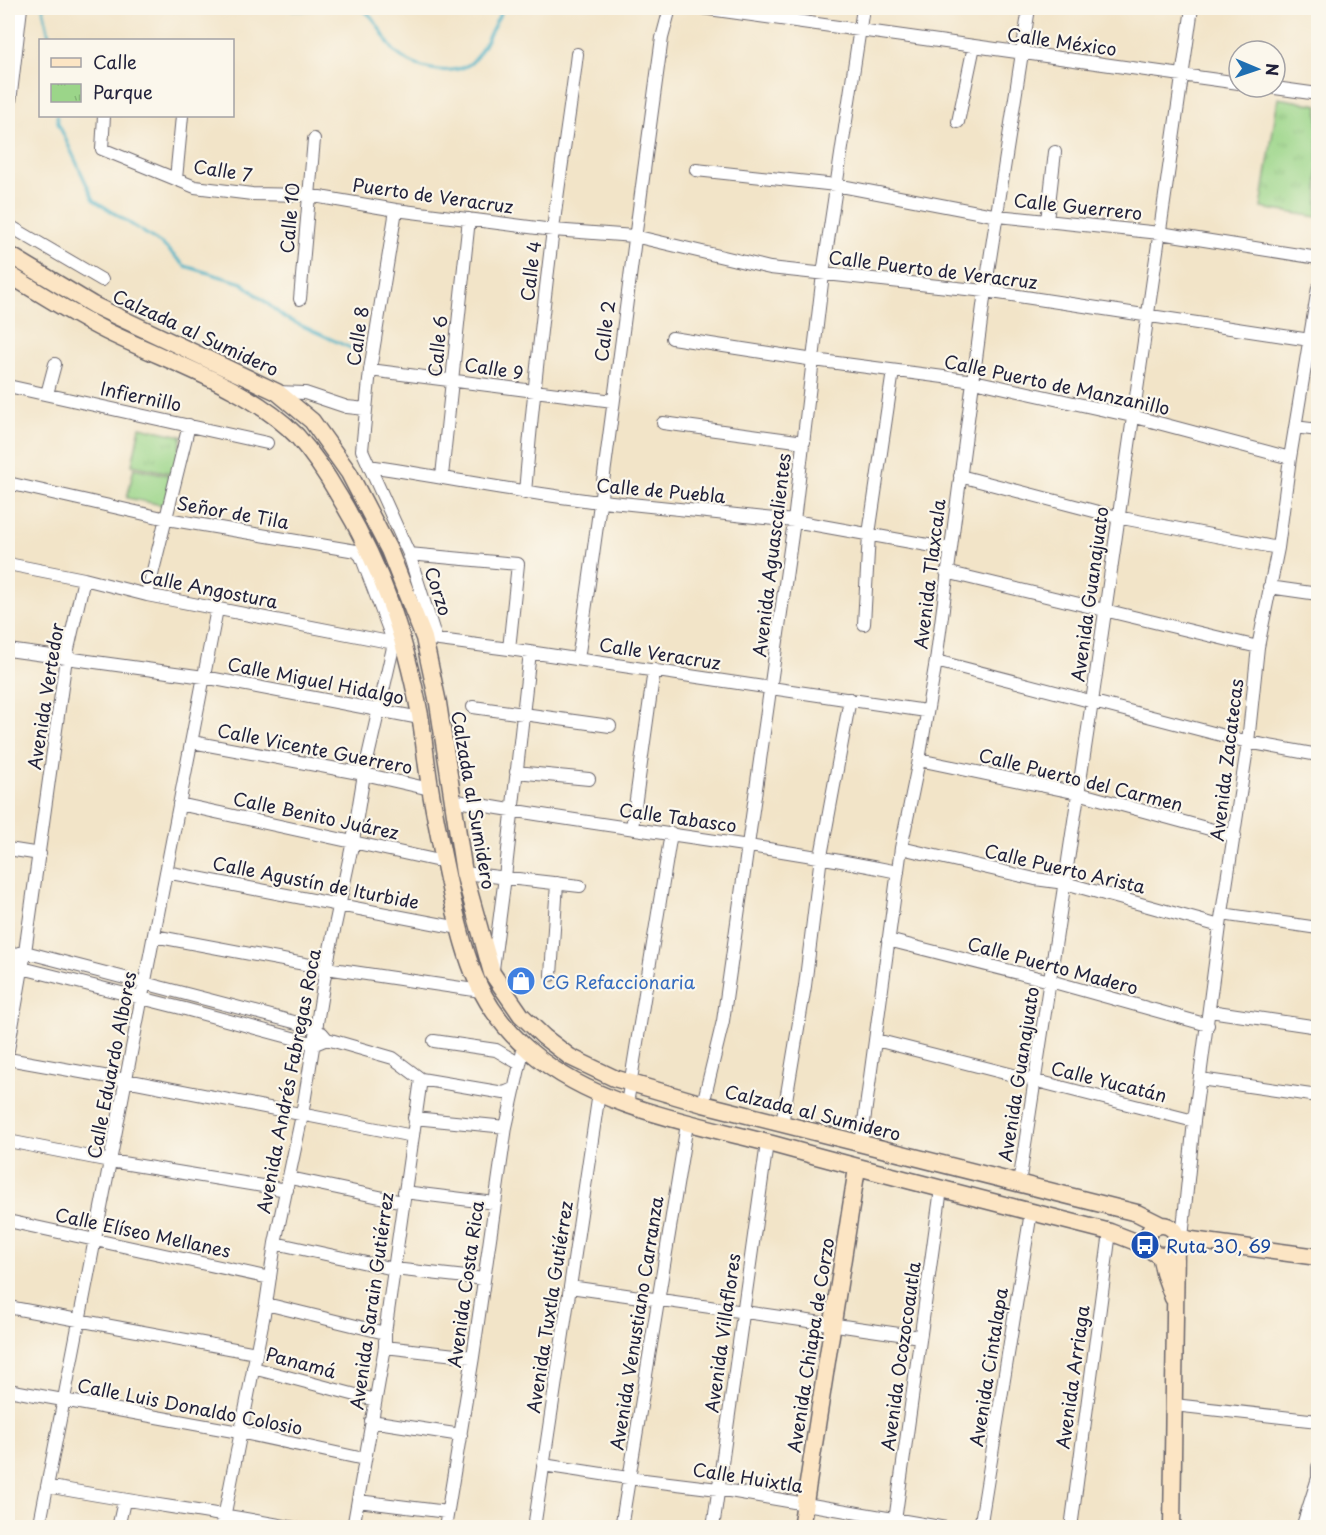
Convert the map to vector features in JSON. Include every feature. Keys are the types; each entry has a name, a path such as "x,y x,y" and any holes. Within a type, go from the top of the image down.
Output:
{"main road":[{"name":"Calzada al Sumidero","path":"8,254 93,305 277,392 312,421 349,474 389,550 430,639 464,873 492,973 521,1015 544,1038 584,1065 630,1083 703,1104 1137,1213 1161,1226"},
{"name":"Calzada al Sumidero","path":"8,274 104,330 207,377 260,407 296,435 325,472 362,534 388,594 398,641 420,718 430,789 444,862 469,964 481,991 505,1027 524,1046 555,1071 599,1093 687,1124 1110,1232 1155,1251"},
{"name":"Avenida Chiapa de Corzo","path":"801,1527 857,1168"},
{"path":"1172,1527 1174,1302 1178,1240 1170,1227 1161,1226 1152,1229 1148,1242 1155,1251 1174,1302"},
{"path":"1155,1251 1170,1253 1178,1240"},
{"path":"1178,1240 1318,1257"}],"street":[{"path":"8,118 21,8"},
{"name":"Calle 2","path":"578,659 602,501 634,236 662,38 670,8"},
{"name":"Calle México","path":"702,8 1227,81"},
{"name":"Avenida Aguascalientes","path":"703,1104 723,1021 794,521 823,274 863,8"},
{"name":"Avenida Tlaxcala","path":"861,1144 901,848 936,661 985,291 1029,8"},
{"name":"Avenida Guanajuato","path":"1019,1184 1092,702 1192,8"},
{"path":"958,122 974,46"},
{"name":"Calle 4","path":"525,493 533,392 577,54"},
{"path":"1287,90 1318,94"},
{"name":"Calle 7","path":"104,117 102,149 195,187 252,194 308,195"},
{"path":"176,178 182,117"},
{"name":"Calle 10","path":"300,299 314,139"},
{"path":"1047,221 1055,152"},
{"name":"Calle Guerrero","path":"696,170 836,185 998,216 1160,233 1318,258"},
{"name":"Puerto de Veracruz","path":"308,195 396,210 553,230"},
{"name":"Calle 8","path":"369,466 362,450 370,370 396,210"},
{"name":"Calle 6","path":"441,476 469,219"},
{"path":"8,225 102,280"},
{"name":"Calle Puerto de Veracruz","path":"553,230 634,236 761,266 985,291 1310,340"},
{"name":"Avenida Zacatecas","path":"1178,1240 1221,920 1248,742 1258,646 1278,548 1290,458 1318,288"},
{"name":"Calle Puerto de Manzanillo","path":"672,338 974,381 1132,416 1290,458"},
{"path":"47,394 55,364"},
{"name":"Calle 9","path":"370,370 613,401"},
{"path":"864,624 869,534 893,371"},
{"name":"Infiernillo","path":"8,386 267,443"},
{"path":"277,392 305,393 347,407 366,409"},
{"path":"663,423 804,442"},
{"path":"147,595 189,425"},
{"path":"1295,427 1318,430"},
{"name":"Calle de Puebla","path":"369,466 441,476 525,493 794,521 950,549"},
{"name":"Corzo","path":"369,466 409,554 430,639"},
{"path":"960,476 1117,517 1278,548"},
{"name":"Señor de Tila","path":"8,483 167,519 356,551 361,556 398,641"},
{"path":"409,554 518,564 509,648"},
{"name":"Calle Angostura","path":"8,564 217,609 398,641"},
{"path":"946,572 1258,646"},
{"name":"Avenida Vertedor","path":"8,1050 22,968 15,953 40,854 66,658 84,579"},
{"path":"1269,586 1318,594"},
{"name":"Calle Eduardo Albores","path":"39,1527 217,609"},
{"name":"Calle Veracruz","path":"430,639 509,648 926,711"},
{"name":"Avenida Andrés Fabregas Roca","path":"222,1527 266,1304 275,1243 289,1184 315,1044 326,968 353,841 364,774 378,710 398,641"},
{"name":"Calle Miguel Hidalgo","path":"8,650 204,677 420,718"},
{"path":"492,973 530,652"},
{"path":"936,661 1248,742 1318,755"},
{"path":"632,828 654,670"},
{"path":"782,1124 805,986 820,856 850,699"},
{"path":"473,707 610,726"},
{"name":"Calle Vicente Guerrero","path":"192,742 364,774 430,789"},
{"name":"Calle Puerto del Carmen","path":"919,760 1078,793 1235,836"},
{"path":"516,772 590,779"},
{"name":"Calle Tabasco","path":"452,800 512,811 820,856 898,872"},
{"name":"Calle Benito Juárez","path":"180,804 444,862"},
{"path":"627,1104 671,833"},
{"name":"Calle Puerto Arista","path":"901,848 1035,879 1065,883 1221,920"},
{"path":"8,849 40,854"},
{"name":"Calle Agustín de Iturbide","path":"166,872 459,928"},
{"path":"464,873 580,886"},
{"path":"551,975 557,883"},
{"path":"1221,920 1318,927"},
{"path":"154,936 326,968 481,991"},
{"name":"Calle Puerto Madero","path":"888,940 1050,981 1208,1026"},
{"path":"15,953 317,1028 327,1039 393,1058 421,1079 504,1093 515,1088"},
{"path":"22,968 315,1044 327,1039"},
{"path":"1210,1011 1318,1028"},
{"name":"Calle Yucatán","path":"876,1040 1194,1121"},
{"path":"434,1041 496,1050 520,1064"},
{"name":"Avenida Costa Rica","path":"445,1527 473,1357 506,1127 524,1046"},
{"path":"8,1059 413,1136"},
{"name":"Avenida Sarain Gutiérrez","path":"353,1527 385,1347 385,1333 421,1079"},
{"path":"1200,1079 1318,1096"},
{"name":"Avenida Tuxtla Gutiérrez","path":"534,1527 599,1093"},
{"path":"414,1118 506,1127"},
{"name":"Avenida Venustiano Carranza","path":"621,1527 687,1124"},
{"path":"8,1140 110,1161 404,1197 495,1203"},
{"name":"Avenida Villaflores","path":"713,1527 767,1143"},
{"name":"Avenida Ocozocoautla","path":"894,1523 941,1189"},
{"name":"Avenida Cintalapa","path":"980,1527 1031,1212"},
{"name":"Calle Elíseo Mellanes","path":"8,1221 270,1278"},
{"name":"Avenida Arriaga","path":"1071,1527 1110,1232"},
{"path":"275,1243 394,1269 484,1279"},
{"path":"570,1287 920,1336"},
{"path":"266,1304 385,1333"},
{"path":"8,1307 256,1353"},
{"path":"385,1347 473,1357"},
{"name":"Panamá","path":"253,1368 375,1400"},
{"name":"Calle Luis Donaldo Colosio","path":"8,1390 239,1432 364,1459"},
{"path":"1174,1405 1318,1421"},
{"path":"371,1421 461,1435"},
{"name":"Calle Huixtla","path":"543,1465 718,1489 894,1523 946,1527"},
{"path":"1302,1527 1318,1478 1318,1467"},
{"path":"47,1486 124,1501 296,1527"},
{"path":"118,1527 124,1501"},
{"path":"358,1501 447,1512"}],"green space":[{"path":"1278,99 1318,105 1318,217 1261,208"},
{"path":"140,427 182,436 174,474 132,465"},
{"path":"134,468 173,476 167,506 127,498"}],"waterway":[{"path":"43,8 50,39"},
{"path":"285,8 301,10 320,8"},
{"path":"359,8 374,20 398,54 417,65 441,70 462,68 471,63 480,52 504,8"},
{"path":"57,117 94,200 163,245 185,266 242,283 285,318 357,351"}],"place":[{"name":"CG Refaccionaria","path":"521,981"},
{"name":"Ruta 30, 69","path":"1145,1245"}]}
